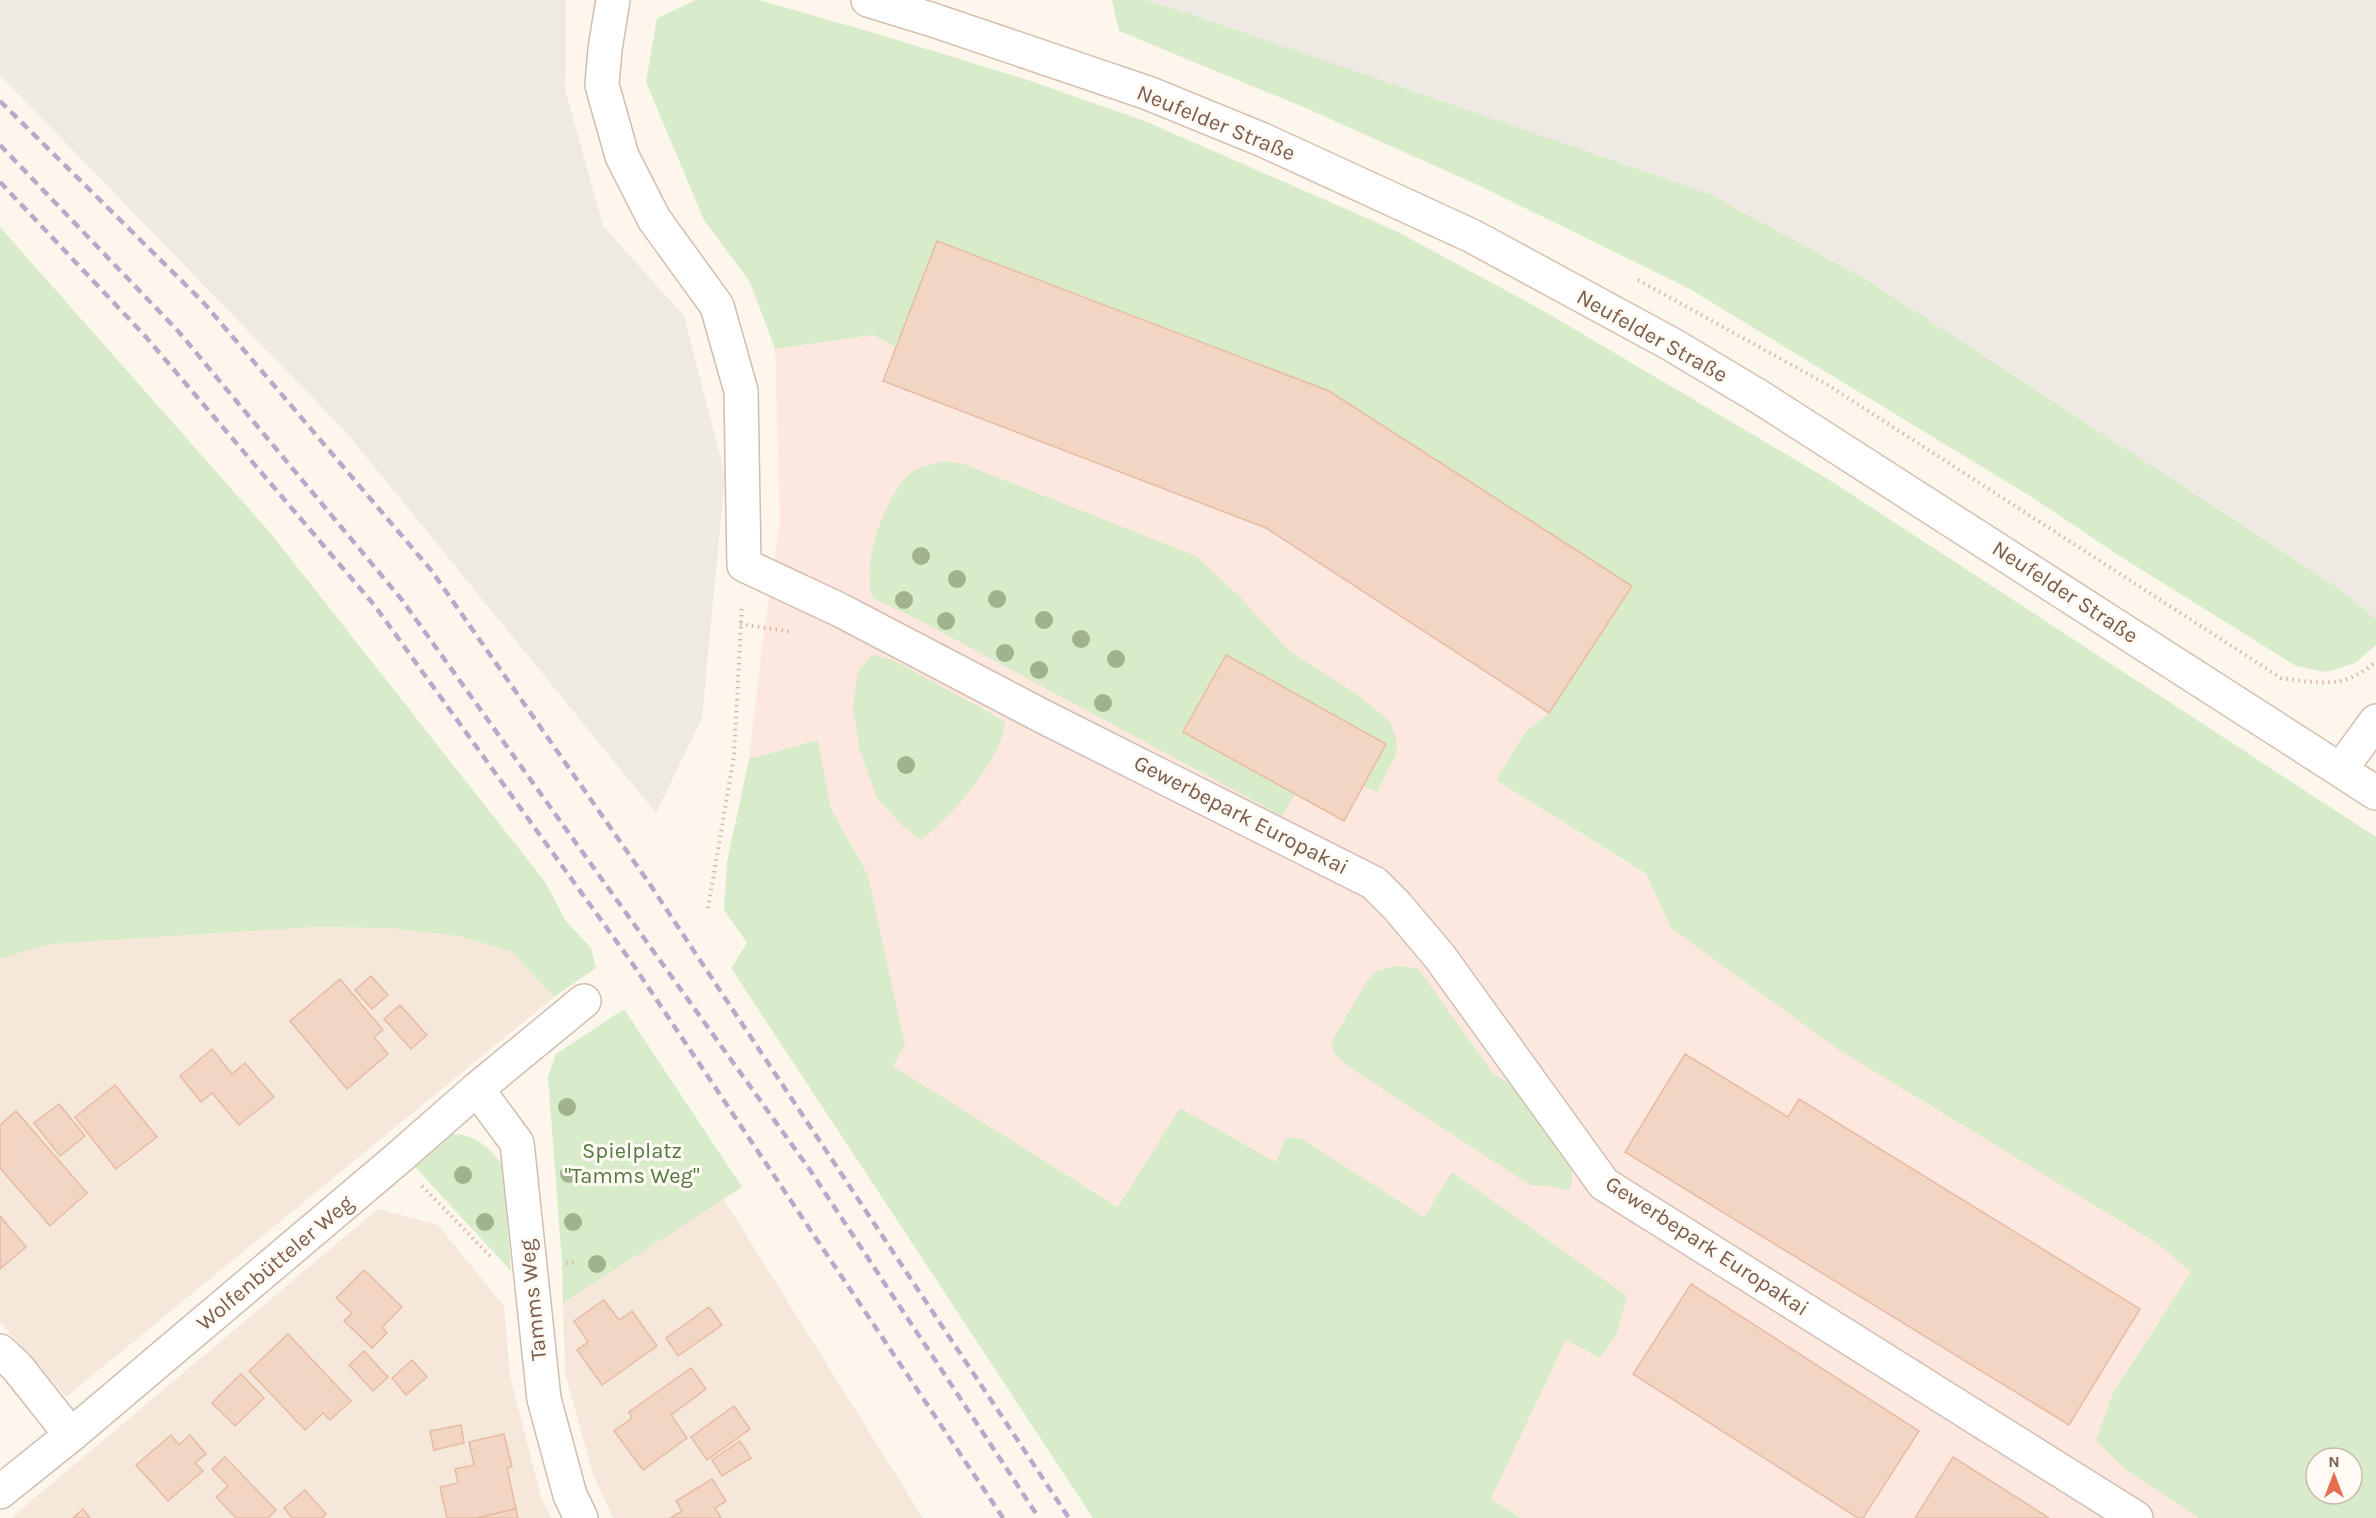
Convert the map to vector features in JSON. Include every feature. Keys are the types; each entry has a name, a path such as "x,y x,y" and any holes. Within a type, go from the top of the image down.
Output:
{"street":[{"path":"613,0 606,39 602,85 622,156 654,219 717,306 741,391 744,565"},
{"name":"Neufelder Straße","path":"867,0 1148,93 1263,140 1472,236 1671,344 1758,396 2376,793"},
{"name":"Gewerbepark Europakai","path":"744,565 840,610 1040,715 1374,883 1397,906 1440,957 1604,1184 2136,1518"},
{"path":"2341,769 2376,721"},
{"name":"Wolfenbütteler Weg","path":"0,1492 71,1435 477,1089 584,1001"},
{"name":"Tamms Weg","path":"477,1089 517,1143 544,1399 570,1495 581,1518"},
{"path":"0,1352 16,1367 71,1435"}],"path":[{"path":"708,908 734,756 744,565"},
{"path":"740,624 797,632"},
{"path":"396,1160 492,1259"}],"shaded area":[{"path":"0,0 566,0 565,89 603,226 684,316 725,475 702,718 656,813 346,432 0,75"},
{"path":"1145,0 2376,0 2376,619 2337,587 1869,281 1710,194"},
{"path":"937,241 1329,391 1632,586 1549,713 1525,732 1496,780 1646,875 1671,928 2158,1244 2191,1272 2113,1393 2125,1469 2199,1518 1521,1518 1491,1499 1566,1340 1600,1358 1453,1173 1424,1217 1302,1139 1276,1162 1181,1109 1119,1207 892,1066 905,1045 868,875 831,809 818,740 749,759 780,523 775,349 873,335"},
{"path":"315,927 388,928 458,936 511,951 554,997 66,1397 0,1322 0,959 50,944"},
{"path":"723,1198 923,1518 613,1518 593,1474 565,1373 563,1303"},
{"path":"378,1209 438,1225 504,1306 510,1376 541,1497 551,1518 11,1518"}],"green space":[{"path":"696,0 759,0 1028,80 1147,122 1396,231 1542,310 1828,479 2376,837 2376,1518 2199,1518 2125,1469 2096,1441 2113,1393 2191,1272 2158,1244 1839,1050 1671,928 1646,874 1496,780 1525,732 1549,713 1632,586 1329,391 938,241 896,347 873,335 775,349 750,282 704,220 646,82 657,18"},
{"path":"1112,0 1145,0 1187,13 1710,194 1869,281 2337,587 2376,619 2376,645 2355,663 2326,672 2296,666 2118,555 2030,496 1688,288 1480,186 1308,109 1119,31"},
{"path":"0,227 272,535 546,883 565,920 591,948 596,968 554,997 511,951 458,936 388,928 315,927 50,944 0,959"},
{"path":"944,461 964,464 1196,556 1242,599 1288,650 1358,695 1390,722 1396,738 1397,752 1377,792 1363,786 1386,744 1226,655 1183,732 1295,794 1282,816 919,620 873,598 870,567 873,549 878,530 893,496 913,471"},
{"path":"872,655 891,659 1005,721 1003,735 986,769 960,803 920,840 902,825 877,798 859,748 853,705 858,672"},
{"path":"818,740 831,809 868,875 905,1045 893,1066 1118,1207 1180,1108 1276,1162 1286,1137 1302,1139 1424,1217 1452,1172 1627,1296 1617,1333 1600,1358 1566,1340 1491,1499 1521,1518 1093,1518 731,968 747,943 724,910 727,862 749,759"},
{"path":"1394,966 1418,968 1494,1075 1513,1085 1572,1167 1569,1191 1550,1186 1530,1185 1349,1067 1333,1052 1332,1041 1367,981 1376,971"},
{"name":"Spielplatz \"Tamms Weg\"","path":"624,1009 742,1187 563,1303 548,1077 556,1054"},
{"path":"453,1134 475,1139 493,1153 503,1166 511,1271 415,1167"}],"building":[{"path":"937,241 1329,391 1632,586 1549,713 1266,528 883,381"},
{"path":"1226,655 1386,744 1344,821 1183,732"},
{"path":"371,976 388,995 372,1009 355,990"},
{"path":"340,979 383,1030 374,1037 388,1054 347,1089 290,1021"},
{"path":"400,1005 427,1035 411,1049 384,1019"},
{"path":"212,1049 232,1074 245,1063 274,1097 239,1125 212,1093 201,1102 180,1076"},
{"path":"1685,1054 1788,1117 1799,1099 2140,1309 2069,1425 1625,1152"},
{"path":"115,1085 157,1137 116,1169 75,1117"},
{"path":"59,1104 85,1136 60,1156 34,1123"},
{"path":"16,1111 87,1193 50,1226 0,1168 0,1125"},
{"path":"0,1216 26,1247 0,1269"},
{"path":"364,1270 402,1307 382,1327 387,1333 372,1348 344,1321 352,1313 336,1298"},
{"path":"1691,1284 1919,1431 1863,1518 1858,1518 1633,1374"},
{"path":"604,1300 619,1320 632,1311 657,1346 602,1385 577,1350 588,1342 574,1321"},
{"path":"709,1307 722,1325 678,1356 666,1338"},
{"path":"288,1334 351,1401 330,1420 323,1413 305,1430 249,1371"},
{"path":"364,1351 388,1377 373,1391 349,1365"},
{"path":"412,1360 427,1377 406,1395 392,1378"},
{"path":"691,1368 706,1389 671,1415 687,1438 643,1470 614,1431 632,1418 629,1412"},
{"path":"241,1374 264,1398 235,1426 212,1403"},
{"path":"734,1406 750,1429 707,1460 691,1437"},
{"path":"461,1425 464,1443 434,1450 430,1431"},
{"path":"504,1434 512,1467 507,1468 516,1509 476,1518 447,1518 440,1487 458,1483 455,1469 474,1465 469,1442"},
{"path":"171,1435 179,1445 190,1435 206,1454 195,1463 203,1471 168,1501 136,1465"},
{"path":"740,1441 751,1458 722,1476 712,1460"},
{"path":"225,1457 276,1510 268,1518 236,1518 216,1497 228,1486 212,1469"},
{"path":"1953,1457 2049,1518 1915,1518"},
{"path":"712,1479 726,1501 715,1508 721,1518 670,1518 682,1511 676,1501"},
{"path":"305,1490 326,1514 322,1518 292,1518 284,1508"},
{"path":"83,1509 90,1518 73,1518"},
{"path":"516,1509 518,1518 476,1518"}],"railway":[{"path":"0,101 203,302 431,570 649,883 1069,1518"},
{"path":"0,145 178,331 402,600 810,1170 1039,1518"},
{"path":"0,182 146,337 375,606 632,963 1003,1518"}]}
